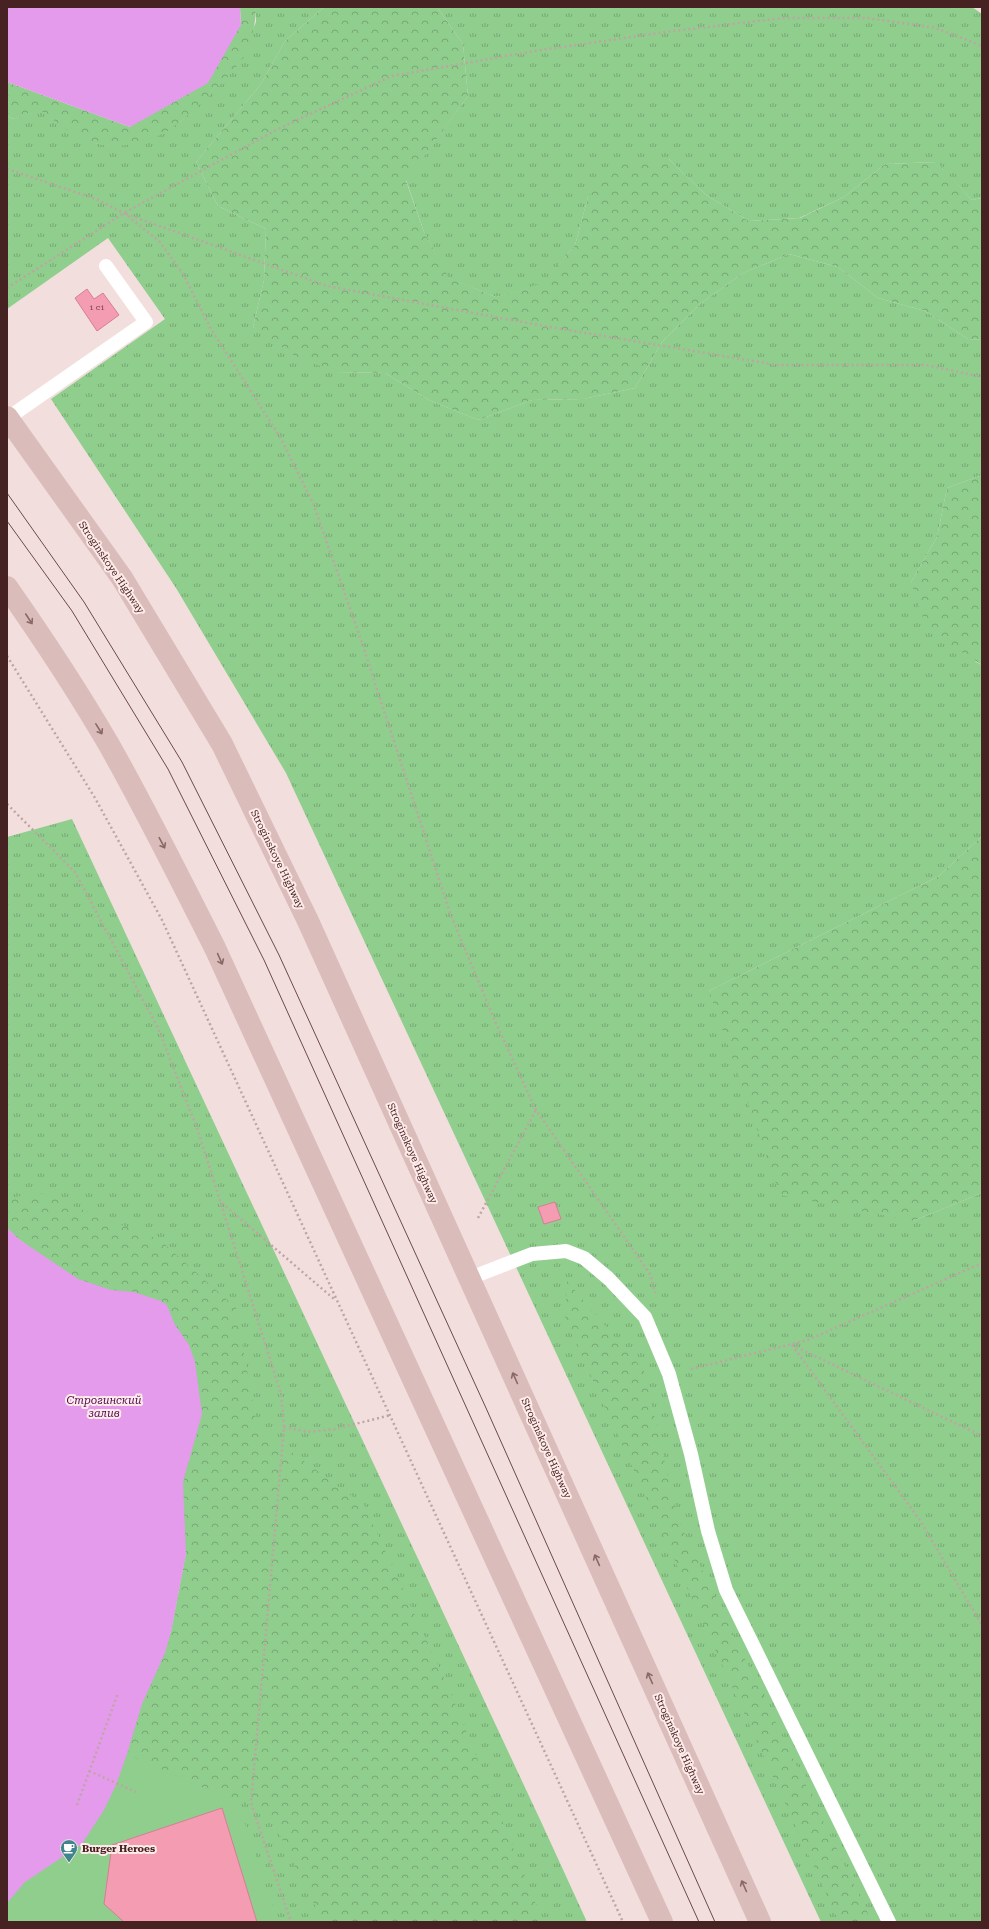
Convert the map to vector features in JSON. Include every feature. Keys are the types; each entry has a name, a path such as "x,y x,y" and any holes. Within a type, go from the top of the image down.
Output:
{"main road":[{"name":"Stroginskoye Highway","path":"7,417 122,578 222,744 312,928 760,1922"},
{"path":"7,587 29,618 107,742 164,847 215,948 662,1922"}],"lane":[{"path":"7,417 146,322 106,266"},
{"path":"470,1278 532,1254 566,1251 584,1258 608,1278 645,1317 669,1374 691,1454 708,1531 726,1590 889,1922"}],"path":[{"path":"7,288 124,213 280,128 392,76 536,51 665,32 783,18 868,18 936,28 982,46"},
{"path":"7,169 41,182 96,199 124,213 327,286 544,326 777,365 926,365 982,377"},
{"path":"124,213 159,241 183,274 211,328 280,437 313,503 360,634 450,913 494,1019 536,1110 650,1274 655,1290 654,1303 645,1317"},
{"path":"7,656 95,798 162,920 623,1922"},
{"path":"7,804 75,872 158,1028 198,1131 281,1394 284,1427 251,1803 291,1922"},
{"path":"478,1218 536,1110"},
{"path":"221,1202 336,1300"},
{"path":"669,1374 808,1340 982,1263"},
{"path":"792,1345 982,1436"},
{"path":"792,1345 919,1519 982,1625"},
{"path":"284,1427 308,1432 335,1429 390,1415"},
{"path":"77,1805 118,1693"},
{"path":"89,1771 136,1792"}],"green space":[{"path":"240,7 256,7 252,35 247,51 242,60 223,82 185,118 160,135 131,144 110,146 81,137 63,127 38,109 13,119 7,116 7,82 130,127 241,25"},
{"path":"256,7 333,7 323,8 285,41 261,84 196,162 218,206 266,229 264,280 253,327 336,372 385,373 429,400 478,420 532,400 583,399 635,388 662,342 700,304 743,273 789,254 838,267 878,298 925,311 968,339 982,340 982,475 947,488 937,537 911,582 976,662 982,665 982,836 939,876 709,991 913,1221 982,1193 982,1922 821,1922 286,773 176,588 51,399 165,319 108,238 7,309 7,116 13,119 38,108 54,120 95,143 111,146 128,144 180,122 237,66 256,22"},
{"path":"437,7 972,7 982,14 982,198 972,200 936,162 885,164 844,197 799,218 749,221 706,195 669,159 588,197 575,245 543,284 496,297 448,278 424,232 406,180 468,96 463,44"},
{"path":"437,7 463,44 468,96 406,181 424,232 449,278 496,297 543,283 575,245 588,197 620,161 669,159 706,195 749,221 800,218 844,197 885,164 937,162 972,200 982,198 982,340 968,339 925,311 878,298 838,267 789,254 743,273 700,304 662,342 635,388 583,399 532,400 478,420 429,400 385,373 336,372 295,356 253,327 264,280 266,229 218,206 196,162 261,84 285,41 323,8"},
{"path":"982,475 982,665 927,630 911,582 937,537 947,488"},
{"path":"72,819 587,1922 7,1922 7,1903 171,1632 186,1554 62,1269 20,1240 7,1228 7,837"},
{"path":"982,836 982,1193 913,1221 780,1195 709,991 939,876"},
{"path":"38,1192 160,1240 236,1308 257,1427 364,1505 450,1691 543,1922 323,1922 273,1821 251,1803 238,1803 7,1922 7,1903 134,1727 165,1653 171,1632 186,1554 183,1482 202,1414 195,1362 189,1345 174,1323 167,1305 134,1292 111,1290 78,1279 20,1240 7,1228 7,1199"},
{"path":"567,1281 644,1371 678,1520 872,1922 839,1922 565,1319"},
{"path":"127,1754 238,1803 278,1922 7,1922 7,1903 25,1882 82,1844 104,1810"}],"water":[{"path":"7,7 240,7 241,25 208,83 130,127 7,82"},
{"name":"Строгинский залив","path":"7,1228 20,1240 78,1279 111,1290 134,1292 161,1301 167,1305 174,1323 189,1345 195,1362 202,1414 183,1482 186,1554 171,1632 165,1653 142,1704 116,1785 104,1810 82,1844 25,1882 7,1903"}],"building":[{"path":"87,289 94,299 103,293 119,315 97,331 75,298"},
{"path":"555,1202 561,1219 544,1224 538,1207"},
{"path":"222,1808 257,1922 124,1922 104,1904 112,1845"}],"tram line":[{"path":"7,493 84,602 182,762 279,955 486,1408 715,1922"},
{"path":"7,521 72,611 168,769 264,960 699,1922"}],"place":[{"name":"Burger Heroes","path":"69,1863"}]}
